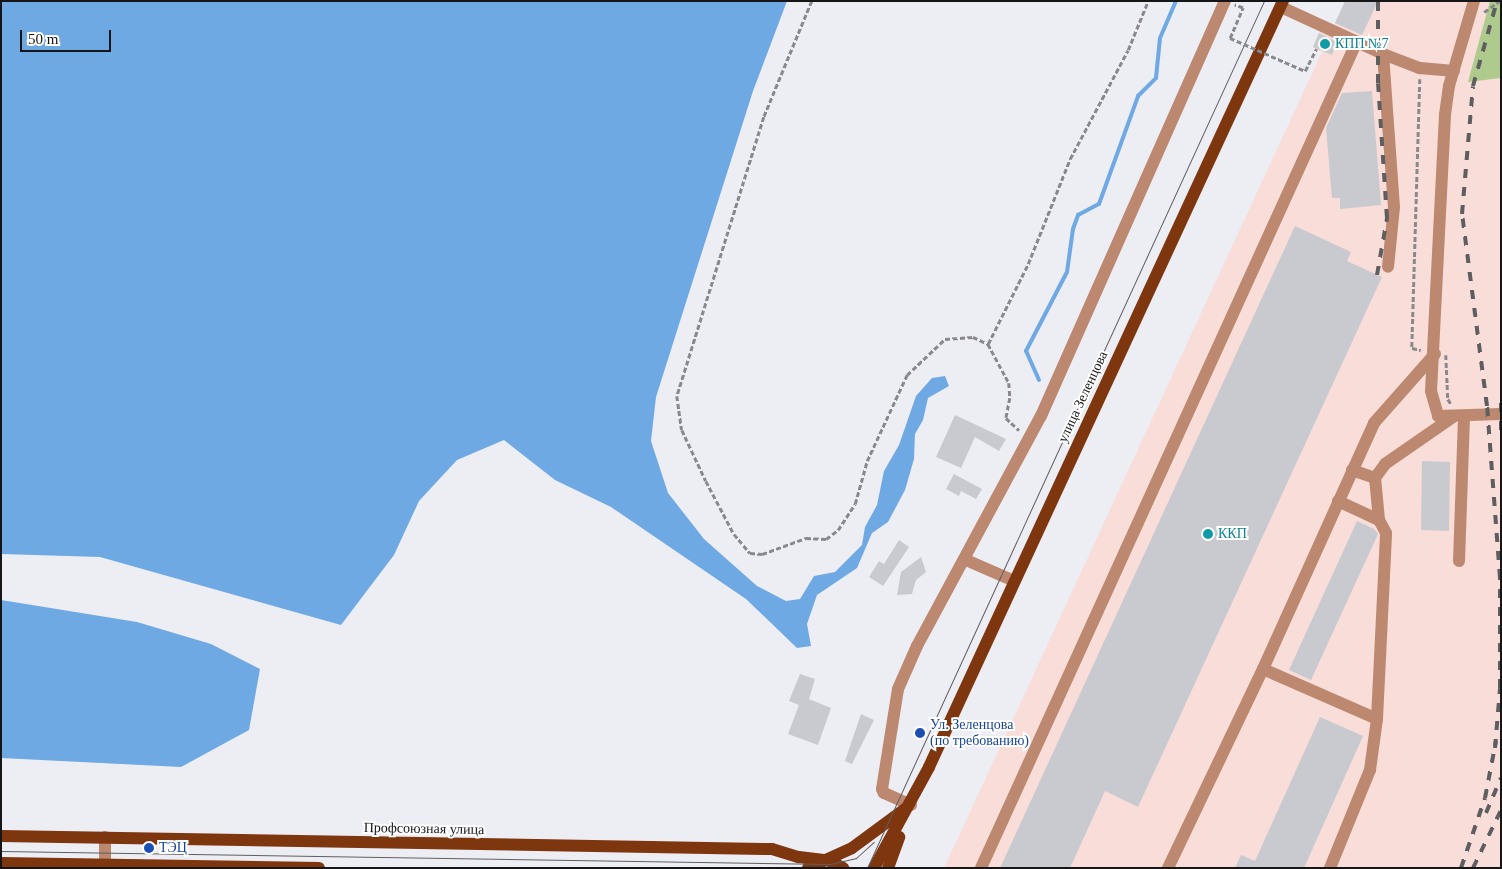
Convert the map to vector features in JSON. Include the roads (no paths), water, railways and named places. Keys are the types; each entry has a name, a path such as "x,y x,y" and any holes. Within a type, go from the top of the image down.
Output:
{"main road":[{"name":"улица Зеленцова","path":"874,868 911,805 1282,4"},
{"name":"улица Зеленцова","path":"808,868 866,839 911,805"},
{"path":"888,868 911,805"},
{"name":"Профсоюзная улица","path":"1,836 772,849 837,862 843,868"},
{"path":"1,863 84,866 319,868"}],"lane":[{"path":"911,805 884,793 882,789 898,689 917,646 966,560 1030,440 1225,1"},
{"path":"1474,1 1454,71 1445,115 1435,354 1431,391 1438,416 1458,417 1501,414"},
{"path":"1282,4 1383,54 1420,68 1454,71"},
{"path":"981,868 1357,41"},
{"path":"1383,54 1394,207 1388,267"},
{"path":"1168,868 1263,670 1374,423 1435,354"},
{"path":"1330,868 1370,770 1377,719 1386,533 1379,520 1375,478 1385,464 1458,417"},
{"path":"1458,417 1458,561"},
{"path":"1352,470 1375,478"},
{"path":"1338,502 1379,520"},
{"path":"966,560 1014,581"},
{"path":"1263,670 1377,719"},
{"path":"105,837 105,866"}],"water":[{"path":"1,1 787,1 753,91 656,397 651,441 668,493 704,539 757,586 786,601 800,599 814,576 835,572 862,545 865,527 877,505 884,471 899,445 916,396 932,378 945,376 949,386 928,398 923,420 915,434 914,459 905,490 888,522 872,533 857,568 817,595 807,624 811,646 797,648 746,599 611,507 555,480 504,440 457,460 419,501 394,555 341,625 100,557 1,554"},
{"path":"1,600 137,622 211,644 260,669 249,730 181,767 1,758"}],"waterway":[{"path":"1039,380 1026,351 1067,272 1073,229 1078,215 1099,204 1138,96 1156,78 1160,38 1176,1"}],"tram line":[{"path":"867,868 1264,1"},
{"path":"1,851 830,864 856,858 874,842"}],"railway":[{"path":"1377,275 1387,218 1378,83 1378,1"},
{"path":"1495,748 1500,688 1500,578 1487,406 1462,214 1473,86 1497,1"},
{"path":"1501,403 1501,435"},
{"path":"1461,868 1485,798 1496,741"},
{"path":"1486,813 1501,778"},
{"path":"1473,868 1501,810"}],"place":[{"name":"КПП №7","path":"1325,44"},
{"name":"ККП","path":"1208,534"},
{"name":"Ул. Зеленцова (по требованию)","path":"920,733"},
{"name":"ТЭЦ","path":"149,848"}]}
